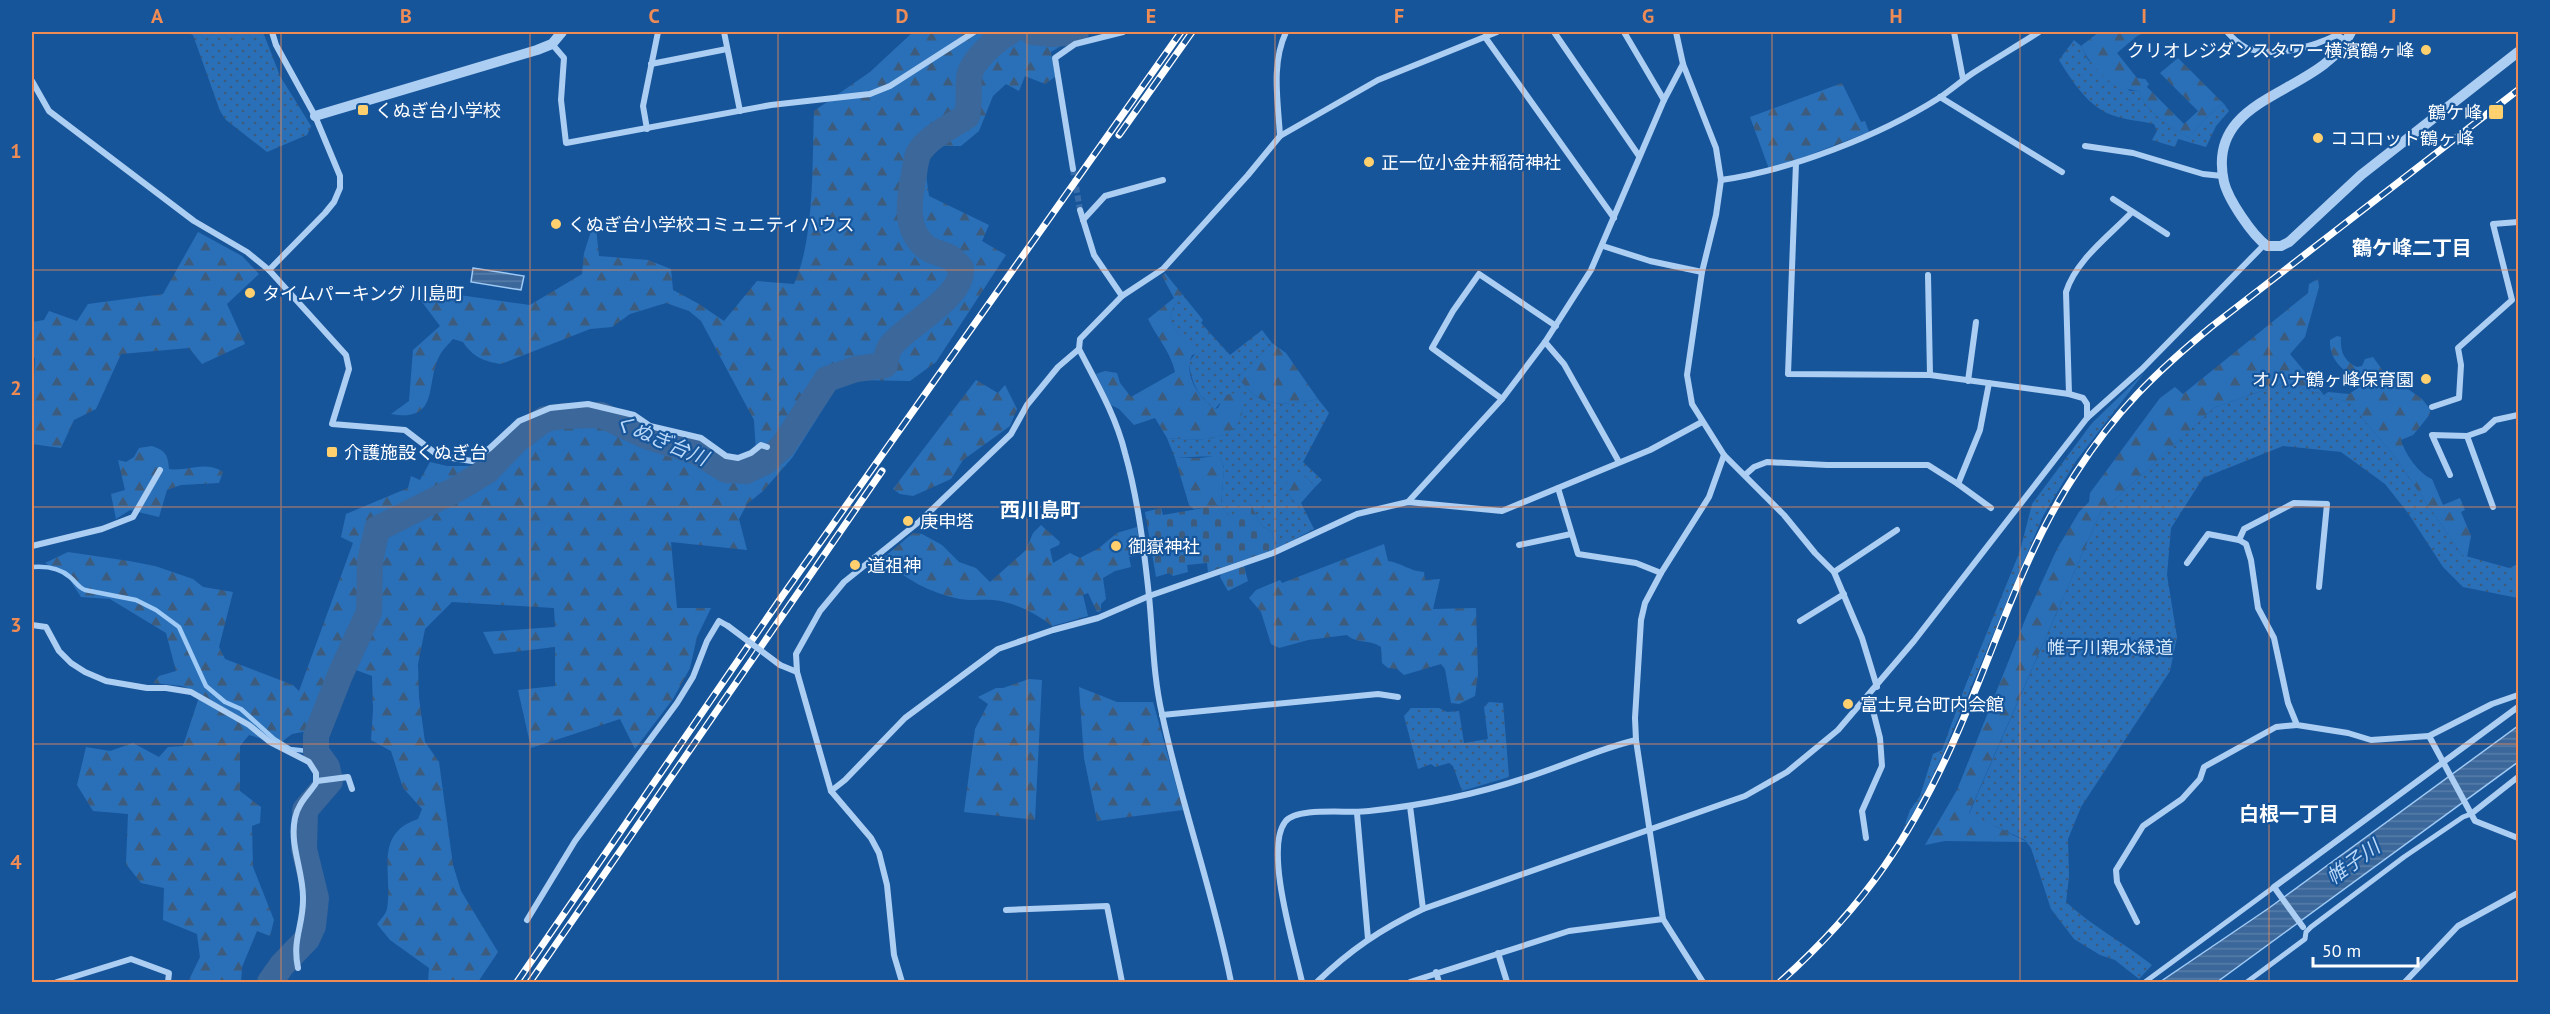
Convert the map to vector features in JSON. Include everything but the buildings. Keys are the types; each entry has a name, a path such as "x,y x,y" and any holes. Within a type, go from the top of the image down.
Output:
{"street":[{"path":"269,270 325,213 334,202 340,188 340,176 315,116 276,45 272,32"},
{"path":"315,116 552,44 562,32"},
{"path":"647,129 643,106 658,32"},
{"path":"724,32 740,111"},
{"path":"552,44 564,58 561,100 566,143 771,105 870,94 890,86 974,32"},
{"path":"1073,169 1055,58 1075,44 1124,32"},
{"path":"1280,136 1276,72 1278,54 1286,32"},
{"path":"1231,982 1220,925 1162,715 1151,643 1149,596 1137,507 1125,451 1108,407 1079,349 1080,339 1122,296 1163,269 1280,136 1378,81 1497,32"},
{"path":"1554,32 1639,156"},
{"path":"1624,32 1664,100"},
{"path":"1676,32 1683,64 1716,148 1720,180 1716,215 1702,272 1687,375 1692,404 1724,455 1784,514 1815,553 1834,572 1862,638 1877,687"},
{"path":"1954,32 1963,79"},
{"path":"1720,180 1767,172 1796,163 1895,122 1940,97 1963,79 2002,58 2039,32"},
{"path":"2228,33 2238,43 2250,49 2294,50 2318,44 2337,35 2349,36"},
{"path":"2349,36 2325,63 2239,118 2225,141 2221,163 2222,176 2231,200 2264,245 2274,248 2289,242 2361,175 2518,52"},
{"path":"1485,38 1614,218"},
{"path":"651,64 727,49"},
{"path":"1408,502 1502,399 1556,326 1604,246 1639,156 1683,64"},
{"path":"32,81 49,111 194,221 247,252 269,270 346,354 349,369 332,424 405,430 439,456 472,461 519,421 550,408 588,404 633,415 650,426 701,438 726,456 738,458 751,453 761,445 767,447"},
{"path":"1940,97 2062,172"},
{"path":"2085,146 2133,153 2204,174 2222,176"},
{"path":"1796,163 1788,374 1930,375 2069,394 2083,398 2087,404 2087,418"},
{"path":"1083,220 1105,196 1163,180"},
{"path":"2113,199 2167,234"},
{"path":"1080,210 1094,255 1122,296"},
{"path":"2069,394 2066,292 2078,269 2132,212"},
{"path":"2432,407 2459,398 2461,365 2458,348 2512,300 2493,224 2518,222"},
{"path":"1317,982 1344,956 1368,939 1423,909 1745,796 1787,772 1838,730 1877,687 2005,518 2087,418 2142,369 2264,245"},
{"path":"1604,246 1650,261 1702,272"},
{"path":"1502,399 1432,348 1453,311 1479,274 1556,326"},
{"path":"1928,275 1930,375"},
{"path":"1968,381 1976,322"},
{"path":"1545,342 1564,364 1619,462"},
{"path":"902,982 894,955 886,885 879,853 871,838 831,791 797,672 796,654 820,611 844,582 920,521 1011,434 1027,405 1058,367 1079,349"},
{"path":"1958,484 1980,430 1989,383"},
{"path":"2450,475 2432,435 2467,436 2484,430 2495,420 2518,415"},
{"path":"831,791 845,780 905,718 998,649 1053,630 1098,618 1149,596 1273,553 1357,514 1408,502 1502,511 1650,450 1702,422"},
{"path":"2467,436 2493,507"},
{"path":"1703,982 1663,919 1636,740 1635,718 1641,620 1645,603 1661,573 1709,497 1724,455"},
{"path":"1745,475 1754,467 1767,462 1827,465 1928,465 1991,508"},
{"path":"32,546 102,529 133,517 160,470"},
{"path":"1558,488 1578,554 1636,563 1661,573"},
{"path":"2239,540 2244,529 2294,502 2327,504 2319,587"},
{"path":"1834,572 1897,530"},
{"path":"1519,545 1571,534"},
{"path":"2187,563 2208,534 2239,540 2246,544 2251,560 2258,608 2274,638 2288,703 2297,725"},
{"path":"1800,621 1844,594"},
{"path":"527,920 575,841 677,703 693,677 719,621 780,665 797,672"},
{"path":"32,625 46,627 59,651 71,663 106,681 191,692 249,725 270,742 309,762 320,780"},
{"path":"1162,715 1378,694 1398,697"},
{"path":"1866,838 1862,811 1882,766 1880,738 1869,695"},
{"path":"2137,922 2117,882 2116,870 2143,826 2182,799 2200,779 2204,767 2276,727 2297,725 2348,733 2371,740 2429,736 2492,704 2518,695"},
{"path":"2145,982 2276,889 2518,707"},
{"path":"2429,736 2475,821 2518,838"},
{"path":"1302,982 1280,883 1278,847 1281,830 1290,817 1314,812 1357,813 1455,797 1535,775 1613,746 1636,740"},
{"path":"298,968 296,938 303,901 295,850 295,817 303,800 320,780 348,777 352,789"},
{"path":"2247,982 2305,939 2306,932 2311,927 2374,879 2518,777"},
{"path":"1410,806 1423,909"},
{"path":"1357,813 1368,939"},
{"path":"2276,889 2303,927"},
{"path":"2405,982 2458,926 2518,893"},
{"path":"1006,910 1107,906 1122,982"},
{"path":"1410,982 1498,952 1569,932 1663,919"},
{"path":"1498,952 1507,982"},
{"path":"57,982 131,959 169,973 168,982"},
{"path":"1436,972 1439,982"}],"green space":[{"path":"186,32 263,32 280,76 311,126 307,135 267,152 226,120 220,111 193,35"},
{"path":"913,32 1084,32 1051,52 1055,77 1045,84 1025,76 1019,91 1006,84 993,96 979,131 961,146 939,146 925,167 929,196 989,225 982,241 1006,255 936,362 910,381 853,380 835,390 792,458 763,491 747,504 739,519 747,550 671,542 677,608 711,608 697,637 690,668 673,699 635,749 620,719 531,748 518,690 555,686 555,647 494,654 483,632 555,627 554,608 452,602 425,629 418,664 419,698 425,742 439,762 453,865 461,891 498,952 478,982 428,982 429,968 390,940 377,924 387,909 390,845 395,834 418,819 422,809 403,788 391,751 371,740 372,676 356,670 327,691 313,730 292,734 279,744 249,735 240,746 240,791 261,807 260,823 252,826 253,867 274,920 270,936 257,931 242,967 241,982 188,982 200,957 197,934 163,920 164,888 141,883 126,864 128,814 93,811 77,785 86,747 110,751 133,743 159,757 168,747 183,746 200,694 182,686 153,683 159,676 176,671 166,633 110,599 81,597 68,577 45,563 68,552 129,561 155,566 193,579 203,587 233,592 219,647 225,659 293,685 299,691 353,543 341,537 346,514 408,488 411,476 420,480 430,462 447,466 479,466 515,434 545,414 586,408 626,416 651,428 702,443 718,455 742,461 756,453 754,420 701,321 689,311 666,303 630,314 612,327 590,329 501,364 479,358 463,342 453,339 442,351 436,364 425,406 418,412 407,415 391,414 409,401 413,350 440,326 419,298 459,295 530,305 582,274 584,253 595,219 599,256 648,260 671,269 673,290 724,321 757,281 794,284 806,245 809,223 814,111 870,72"},
{"path":"2099,32 2146,32 2137,36 2117,53 2137,78 2145,79 2149,84 2147,87 2184,124 2198,111 2160,73 2178,58 2224,104 2210,114 2188,138 2152,111 2139,90 2129,90 2112,83 2097,70 2081,46"},
{"path":"2074,40 2081,46 2088,60 2130,91 2139,90 2152,111 2188,138 2219,106 2224,104 2229,111 2216,126 2206,147 2178,139 2175,147 2152,140 2157,131 2154,124 2111,115 2084,96 2059,60"},
{"path":"1842,83 1861,122 1865,121 1869,132 1769,169 1750,117"},
{"path":"198,232 242,256 259,274 227,304 245,344 202,364 189,348 121,354 96,409 74,420 61,448 32,444 35,358 32,357 32,322 44,320 49,311 77,321 88,304 163,294"},
{"path":"1165,273 1182,294 1171,316 1174,328 1196,354 1192,355 1190,370 1198,392 1215,409 1218,408 1225,395 1236,393 1244,402 1238,423 1222,436 1200,439 1167,438 1155,418 1134,425 1119,409 1111,405 1096,374 1105,371 1117,373 1120,383 1131,397 1175,372 1167,351 1148,319 1174,298 1162,276"},
{"path":"2318,279 2319,287 2305,337 2290,354 2324,395 2285,383 2215,407 2100,513 1969,813 2027,842 1945,841 1925,845 1957,790 2027,615 2057,549 2079,512 2089,502 2090,493 2160,398 2175,387 2183,394 2308,293 2309,284"},
{"path":"1182,294 1203,320 1201,323 1230,355 1262,330 1272,343 1238,378 1254,394 1273,403 1296,403 1318,399 1329,413 1303,462 1322,480 1315,487 1307,478 1286,490 1295,503 1301,503 1314,529 1276,549 1272,532 1262,526 1250,504 1231,519 1221,505 1224,468 1221,459 1206,456 1175,458 1167,438 1200,439 1222,435 1238,423 1242,412 1220,403 1215,409 1196,388 1189,362 1195,354 1174,328 1171,316"},
{"path":"2337,336 2341,337 2342,352 2349,362 2357,367 2362,366 2365,359 2373,357 2383,371 2422,399 2430,409 2430,414 2413,435 2401,440 2413,463 2422,473 2432,479 2443,505 2460,498 2465,510 2461,512 2471,536 2467,557 2462,555 2395,457 2350,403 2324,395 2328,392 2349,394 2364,384 2351,376 2332,355 2330,340"},
{"path":"1272,343 1286,353 1318,399 1273,403 1259,398 1238,378"},
{"path":"2144,373 2076,461 2043,516 1942,756 1902,833 1910,810 1920,796 1933,754 1942,750 2020,551 2032,504 2092,423"},
{"path":"976,380 998,393 1005,385 1017,409 1010,426 963,460 951,479 913,496 900,494 893,489"},
{"name":"帷子川親水緑道","path":"2285,383 2350,403 2395,457 2462,555 2509,568 2518,564 2518,598 2463,587 2443,567 2408,513 2385,484 2341,452 2283,446 2203,478 2171,528 2167,575 2177,637 2170,671 2081,807 2068,839 2069,877 2066,902 2086,919 2152,965 2139,979 2115,960 2100,955 2074,939 2051,909 2031,848 2025,840 1969,814 2100,513 2215,407"},
{"path":"152,446 165,454 169,469 210,467 223,472 219,483 181,485 167,490 159,517 130,510 116,519 111,494 125,490 118,460 126,462 134,457 139,448"},
{"path":"1216,456 1221,459 1224,469 1221,505 1194,509 1189,505 1175,458"},
{"path":"1296,471 1315,487 1301,503 1295,503 1286,490 1287,476"},
{"path":"1250,504 1262,526 1272,532 1276,549 1208,572 1207,563 1187,565 1188,572 1173,576 1169,573 1156,577 1145,512 1161,508 1163,515 1221,505 1231,518 1239,507"},
{"path":"1041,525 1060,542 1059,545 1050,549 1053,563 1070,553 1080,558 1099,548 1117,533 1137,527 1140,554 1129,557 1131,567 1115,571 1103,578 1106,599 1101,604 1101,611 1097,612 1088,593 1083,595 1088,616 1052,626 1032,613 1009,603 960,599 928,589 909,579 883,558 913,533 922,534 942,545 959,562 976,568 990,582 1026,550 1033,533"},
{"path":"1384,544 1388,561 1424,572 1425,580 1440,579 1433,609 1476,608 1478,674 1475,696 1459,704 1451,703 1445,669 1441,664 1404,675 1397,669 1388,668 1382,663 1381,647 1355,640 1347,635 1308,640 1279,648 1271,644 1261,612 1249,598 1256,590 1280,580 1282,583"},
{"path":"1244,566 1248,581 1228,591 1220,577 1221,574"},
{"path":"1029,679 1042,680 1035,820 964,812 975,729 988,704 978,697 996,688 1003,688"},
{"path":"1079,687 1117,702 1153,702 1183,810 1097,821 1084,758"},
{"path":"1489,702 1503,703 1509,777 1462,791 1453,766 1449,763 1435,767 1431,764 1418,769 1404,716 1411,708 1459,711 1464,743 1488,739 1484,707"}],"water":[{"path":"473,268 524,276 521,290 471,282"},
{"name":"帷子川","path":"2518,726 2518,762 2217,982 2160,982 2269,908"}],"waterway":[{"name":"くぬぎ台川","path":"270,982 282,965 307,939 313,926 316,898 304,849 305,810 330,781 327,767 316,752 316,736 340,675 369,612 370,562 377,529 457,489 487,471 518,439 545,419 601,415 646,436 697,452 726,470 746,471 765,462 783,446 827,379 856,369 885,365 887,353 898,338 954,290 960,279 961,268 947,256 926,247 919,240 911,223 910,204 916,160 919,152 929,141 967,116 969,78 974,64 985,51 1010,32"},
{"name":"くぬぎ台川","path":"1032,32 1053,34 1076,32"},
{"path":"32,567 57,569 85,590 136,600 156,610 179,627 206,686 225,702 241,709 274,739 290,749 316,752"}],"tunnel":[{"path":"1073,169 1080,210"}],"railway":[{"path":"517,982 783,595 1181,32"},
{"path":"1119,135 1192,32"},
{"path":"1780,982 1838,925 1885,866 1905,835 1942,767 2041,534 2076,473 2121,412 2154,377 2211,327 2518,90"},
{"path":"530,982 882,471"}],"place":[{"name":"クリオレジダンスタワー横濱鶴ヶ峰","path":"2426,50"},
{"name":"くぬぎ台小学校","path":"363,110"},
{"name":"鶴ケ峰","path":"2496,112"},
{"name":"ココロット鶴ヶ峰","path":"2318,138"},
{"name":"正一位小金井稲荷神社","path":"1369,162"},
{"name":"くぬぎ台小学校コミュニティハウス","path":"556,224"},
{"name":"タイムパーキング 川島町","path":"250,293"},
{"name":"オハナ鶴ヶ峰保育園","path":"2426,379"},
{"name":"介護施設くぬぎ台","path":"332,452"},
{"name":"庚申塔","path":"908,521"},
{"name":"御嶽神社","path":"1116,546"},
{"name":"道祖神","path":"855,565"},
{"name":"富士見台町内会館","path":"1848,704"}],"district":[{"name":"鶴ケ峰二丁目","path":"2412,248"},
{"name":"西川島町","path":"1040,510"},
{"name":"白根一丁目","path":"2289,814"}]}
